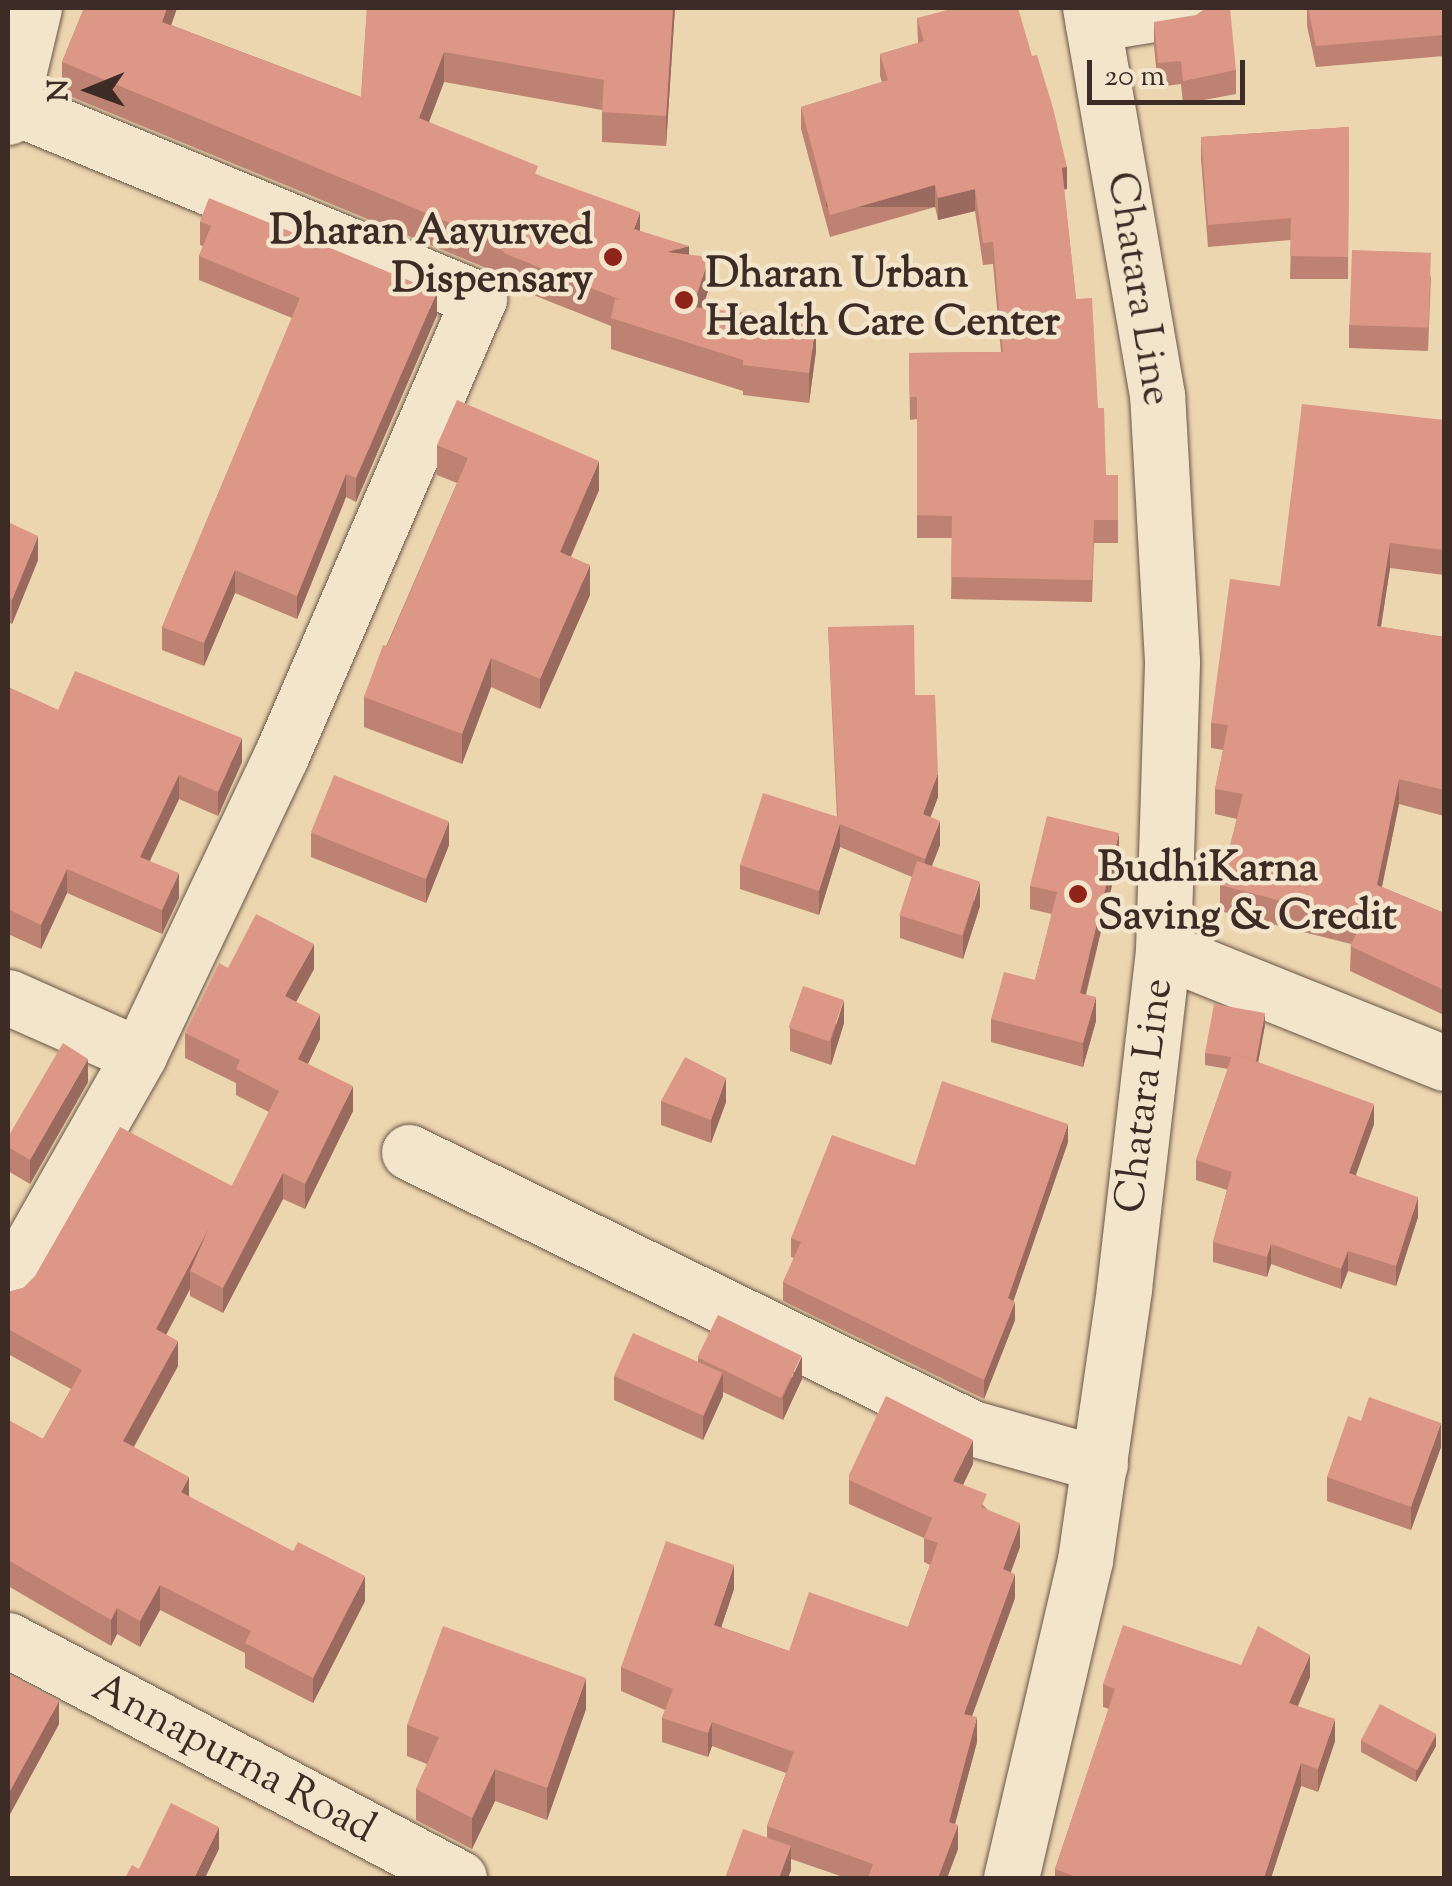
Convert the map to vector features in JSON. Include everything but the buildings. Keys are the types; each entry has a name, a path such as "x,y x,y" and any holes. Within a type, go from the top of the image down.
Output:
{"street":[{"path":"8,1286 138,1054 280,756 480,299 10,112 34,8"},
{"path":"1091,16 1190,8"},
{"name":"Chatara Line","path":"1010,1878 1085,1560 1163,950 1172,661 1158,395 1091,16"},
{"path":"1163,950 1444,1063"},
{"path":"8,997 138,1054"},
{"path":"409,1152 972,1428 1100,1464"},
{"name":"Annapurna Road","path":"8,1640 459,1878"}],"place":[{"name":"Dharan Aayurved Dispensary","path":"613,257"},
{"name":"Dharan Urban Health Care Center","path":"684,300"},
{"name":"BudhiKarna Saving & Credit","path":"1078,894"}]}
